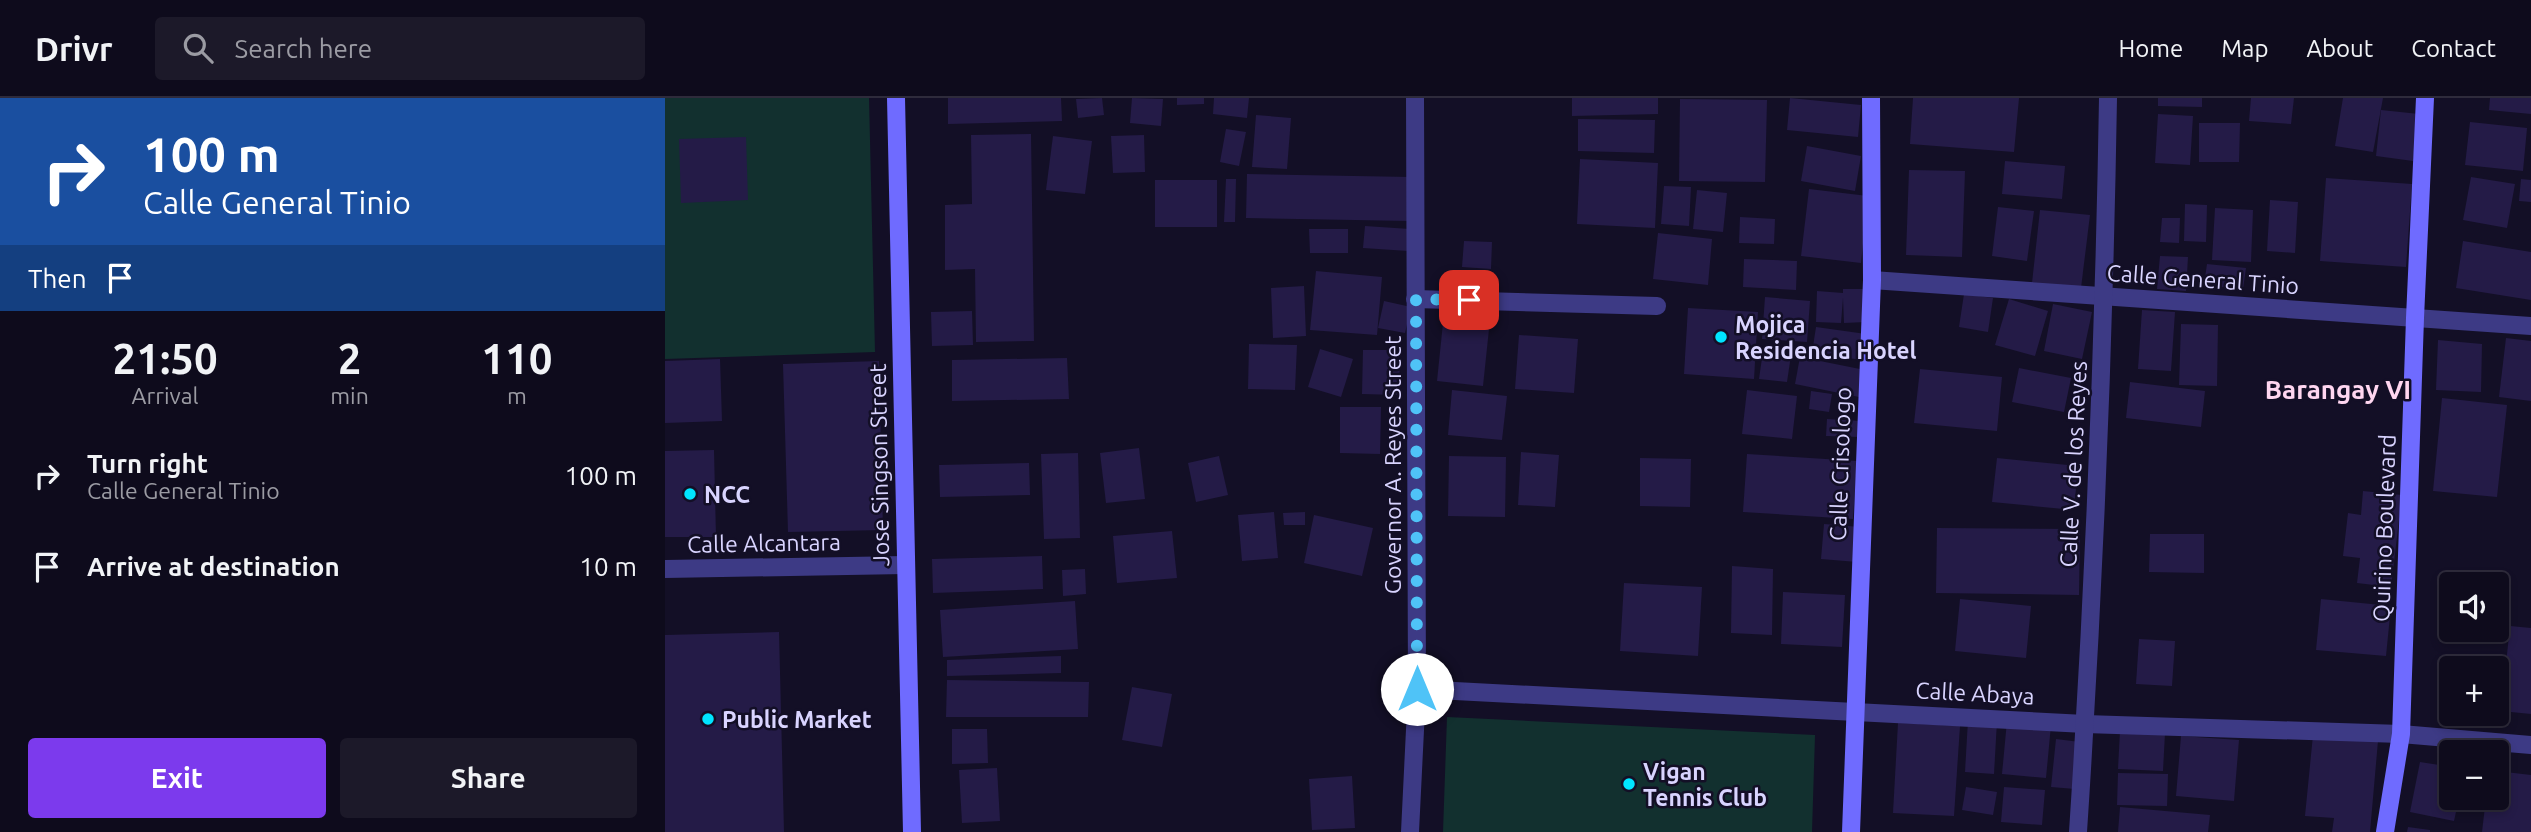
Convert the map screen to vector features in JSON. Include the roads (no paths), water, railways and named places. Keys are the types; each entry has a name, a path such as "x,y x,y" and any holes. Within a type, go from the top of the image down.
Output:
{"street":[{"name":"Jose Singson Street","path":"896,98 912,832"},
{"name":"Governor A. Reyes Street","path":"1410,832 1417,689 1415,98"},
{"name":"Calle Crisologo","path":"1851,832 1872,280 1871,98"},
{"name":"Calle V. de los Reyes","path":"2078,832 2105,297 2108,98"},
{"name":"Quirino Boulevard","path":"2385,832 2401,734 2425,98"},
{"name":"Calle General Tinio","path":"1872,280 2531,326"},
{"path":"1416,299 1657,306"},
{"name":"Calle Alcantara","path":"665,569 905,565"},
{"name":"Calle Abaya","path":"1417,689 2085,723 2401,734 2531,745"}],"place":[{"name":"Mojica Residencia Hotel","path":"1721,337"},
{"name":"NCC","path":"690,494"},
{"name":"Public Market","path":"708,719"},
{"name":"Vigan Tennis Club","path":"1629,784"}],"district":[{"name":"Barangay VI","path":"2338,389"}]}
